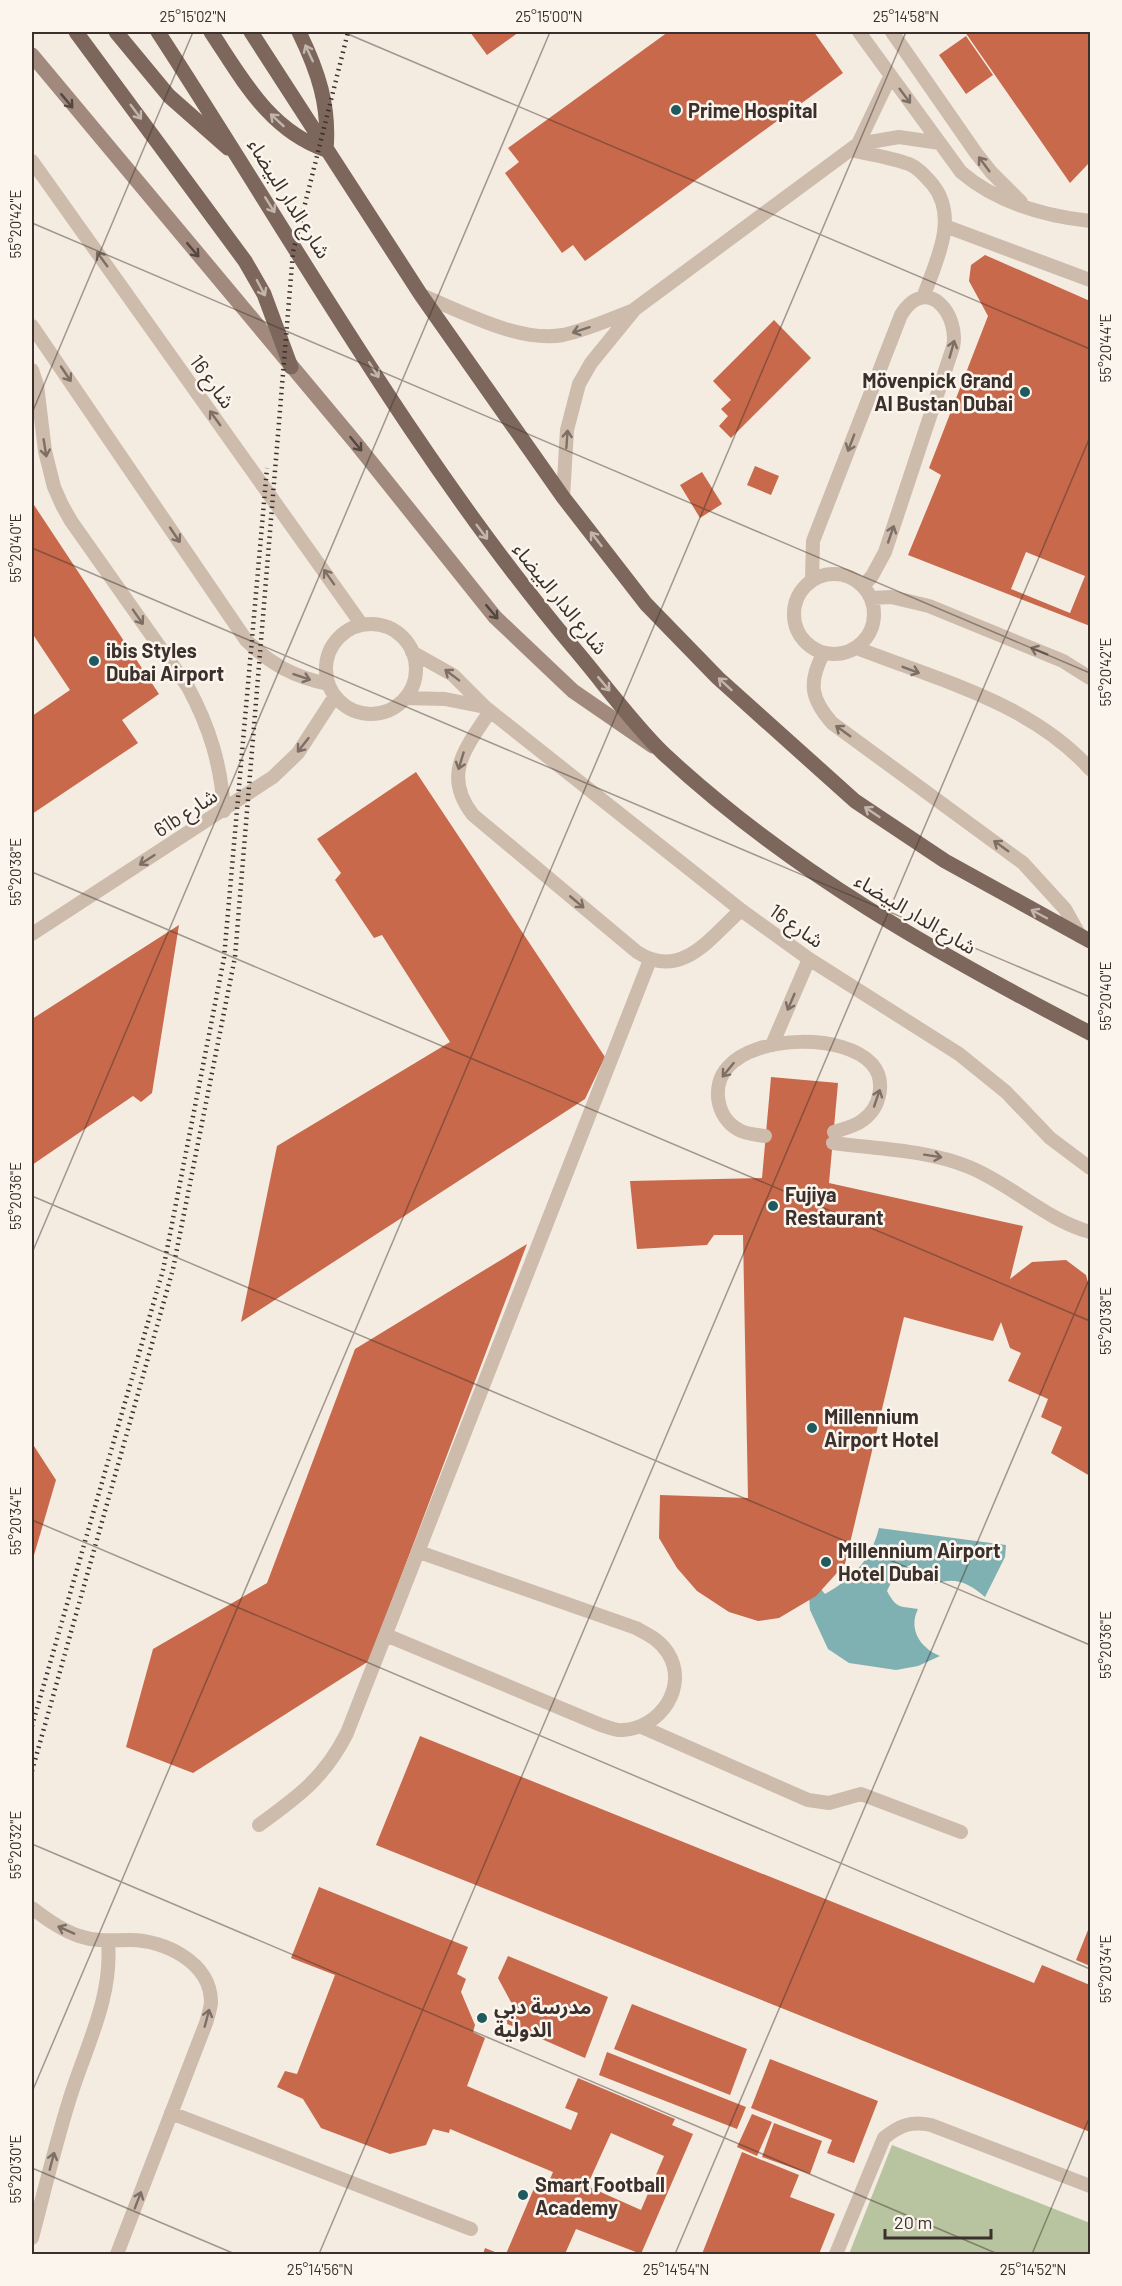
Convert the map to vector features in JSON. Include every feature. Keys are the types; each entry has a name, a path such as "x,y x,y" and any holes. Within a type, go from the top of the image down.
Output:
{"main road":[{"path":"76,32 245,261 268,303 291,368"},
{"path":"116,32 169,96 239,156"},
{"name":"شارع الدار البيضاء","path":"158,32 419,442 472,518 536,603 661,751 731,813 806,870 885,921 966,968 1090,1033"},
{"path":"211,32 253,95 276,120 303,142 326,150"},
{"path":"251,32 421,295 563,497 646,604 718,678 855,801 945,861 1085,938"},
{"path":"299,32 315,64 324,94 328,124 326,150"},
{"path":"32,55 495,617 573,691 616,723 661,751"}],"lane":[{"path":"859,32 961,172 976,184 1001,198 1052,214 1090,221"},
{"path":"892,32 991,172 1025,205"},
{"path":"854,147 890,77"},
{"path":"563,497 567,430 579,384 591,363 636,309 854,147 900,137 940,143"},
{"path":"812,580 813,541 901,315 906,306 924,295 942,244 945,226 944,208 937,191 926,176 911,165 854,147"},
{"name":"شارع 16","path":"32,161 362,625 383,625 401,635 412,652 453,675 488,709 741,910 809,958 959,1054 1006,1092 1050,1138 1090,1168"},
{"path":"945,226 1090,280"},
{"path":"421,295 519,333 541,337 563,335 584,329 636,309"},
{"path":"924,295 932,297 943,308 954,330 953,348 885,552 868,591 874,625 867,638 857,648 840,655 823,654 809,646 799,635 794,620 795,605 801,591 812,580 825,574 839,574 852,578 868,591 929,606 1063,661 1090,678"},
{"path":"32,326 246,640 283,670 305,679 328,684"},
{"path":"32,345 49,349"},
{"path":"32,370 54,487 71,521 188,687 204,716 215,747 222,779 224,811"},
{"path":"362,625 350,629 332,646 326,671 328,684 335,696 347,707 362,713 378,713 393,708 405,698 416,676 412,652"},
{"path":"857,648 1019,712 1061,738 1090,769"},
{"path":"823,654 814,671 813,690 819,708 832,723 1023,863 1058,901 1085,938"},
{"name":"61b شارع","path":"32,934 273,777 297,753 318,726 335,696"},
{"name":"شارع 16","path":"405,698 446,699 488,709"},
{"path":"488,709 465,750 459,766 457,784 462,801 473,815 650,960 664,963 679,961 692,953 741,910"},
{"path":"772,1045 809,958"},
{"path":"259,1825 303,1793 329,1766 347,1733 650,960"},
{"path":"765,1136 738,1130 725,1118 718,1101 719,1083 728,1067 772,1045 797,1041 830,1044 864,1055 877,1069 881,1088 876,1106 863,1120 833,1138 943,1158 970,1167 1065,1222 1090,1232"},
{"path":"386,1635 601,1725 622,1731 642,1727 660,1714 672,1697 675,1675 669,1655 655,1638 636,1628 419,1552"},
{"path":"642,1727 808,1800 829,1803 861,1794 961,1832"},
{"path":"32,1908 52,1924 79,1936 108,1942 130,1940 152,1943 172,1951 193,1961 206,1979 211,2001 206,2023 117,2254"},
{"path":"32,2238 69,2100 103,2003 110,1964 108,1942"},
{"path":"171,2112 471,2229"},
{"path":"837,2254 884,2138 897,2127 914,2122 931,2125 1090,2186"}],"green space":[{"path":"892,2145 1090,2223 1090,2254 849,2254"}],"water":[{"path":"879,1528 1006,1545 1005,1557 985,1597 961,1582 949,1581 935,1584 929,1575 910,1565 896,1572 887,1591 897,1604 918,1609 915,1616 915,1631 927,1648 940,1656 918,1666 896,1670 849,1663 828,1649 810,1610 809,1596 820,1588 825,1594 860,1567 871,1550"}],"building":[{"path":"470,32 519,32 487,55"},
{"name":"Prime Hospital","path":"668,32 814,32 843,73 585,261 573,245 562,253 505,173 519,162 508,148"},
{"path":"965,32 1090,32 1090,166 1089,163 1070,183"},
{"path":"966,36 993,75 966,94 939,55"},
{"name":"Mövenpick Grand Al Bustan Dubai","path":"985,255 1090,301 1090,626 908,555 941,475 929,468 988,316 969,281 971,265","holes":["1026,552 1085,576 1070,613 1011,589"]},
{"path":"774,320 811,358 731,438 719,426 728,416 721,409 731,400 713,381"},
{"path":"755,466 779,476 771,495 747,485"},
{"path":"702,472 722,504 700,518 680,485"},
{"name":"ibis Styles Dubai Airport","path":"32,502 159,694 122,720 138,743 32,814 32,716 70,690 32,633"},
{"path":"416,772 605,1057 585,1099 241,1322 277,1146 450,1042 382,935 374,938 335,880 341,873 317,839"},
{"path":"179,925 152,1093 141,1102 133,1096 32,1165 32,1019"},
{"name":"Millennium Airport Hotel","path":"771,1077 838,1083 829,1183 1023,1226 1010,1279 1032,1262 1066,1260 1086,1275 1090,1290 1090,1476 1051,1453 1062,1427 1041,1417 1048,1399 1008,1381 1021,1353 1010,1348 1001,1322 993,1341 904,1317 845,1564 816,1596 779,1618 758,1621 729,1612 697,1591 677,1568 659,1538 660,1495 748,1498 743,1235 714,1235 707,1245 637,1249 630,1181 762,1178"},
{"path":"527,1244 369,1661 193,1773 126,1747 153,1649 267,1583 355,1349"},
{"path":"32,1443 56,1480 32,1562"},
{"path":"420,1736 1034,1983 1042,1965 1090,1985 1090,2132 376,1845"},
{"path":"319,1887 468,1947 457,1974 466,1979 461,1992 475,2025 473,2032 485,2038 467,2086 571,2130 578,2113 565,2108 578,2078 675,2119 672,2125 693,2134 641,2254 576,2229 565,2254 506,2254 535,2186 545,2191 553,2172 450,2129 449,2133 433,2129 426,2145 390,2154 321,2128 303,2099 277,2087 285,2071 297,2074 335,1975 291,1958","holes":["611,2133 664,2156 641,2210 587,2186"]},
{"path":"1090,1925 1090,1966 1076,1960"},
{"path":"508,1956 608,1997 585,2058 505,2023 512,2004 498,1978"},
{"path":"632,2004 747,2049 730,2095 614,2049"},
{"path":"607,2052 746,2107 737,2129 599,2075"},
{"path":"770,2059 878,2101 854,2163 827,2153 832,2140 751,2108"},
{"path":"752,2114 772,2122 757,2156 737,2147"},
{"path":"774,2123 822,2141 810,2174 762,2157"},
{"path":"742,2152 799,2175 790,2197 835,2214 819,2254 702,2254"},
{"path":"485,2248 500,2254 483,2254"}],"railway":[{"path":"32,1771 173,1269 235,957 293,252 348,32"},
{"path":"32,1726 163,1270 224,958 267,468"}],"place":[{"name":"Prime Hospital","path":"676,110"},
{"name":"Mövenpick Grand Al Bustan Dubai","path":"1025,392"},
{"name":"ibis Styles Dubai Airport","path":"94,661"},
{"name":"Fujiya Restaurant","path":"773,1206"},
{"name":"Millennium Airport Hotel","path":"812,1428"},
{"name":"Millennium Airport Hotel Dubai","path":"826,1562"},
{"name":"مدرسة دبي الدولية","path":"482,2018"},
{"name":"Smart Football Academy","path":"523,2195"}]}
